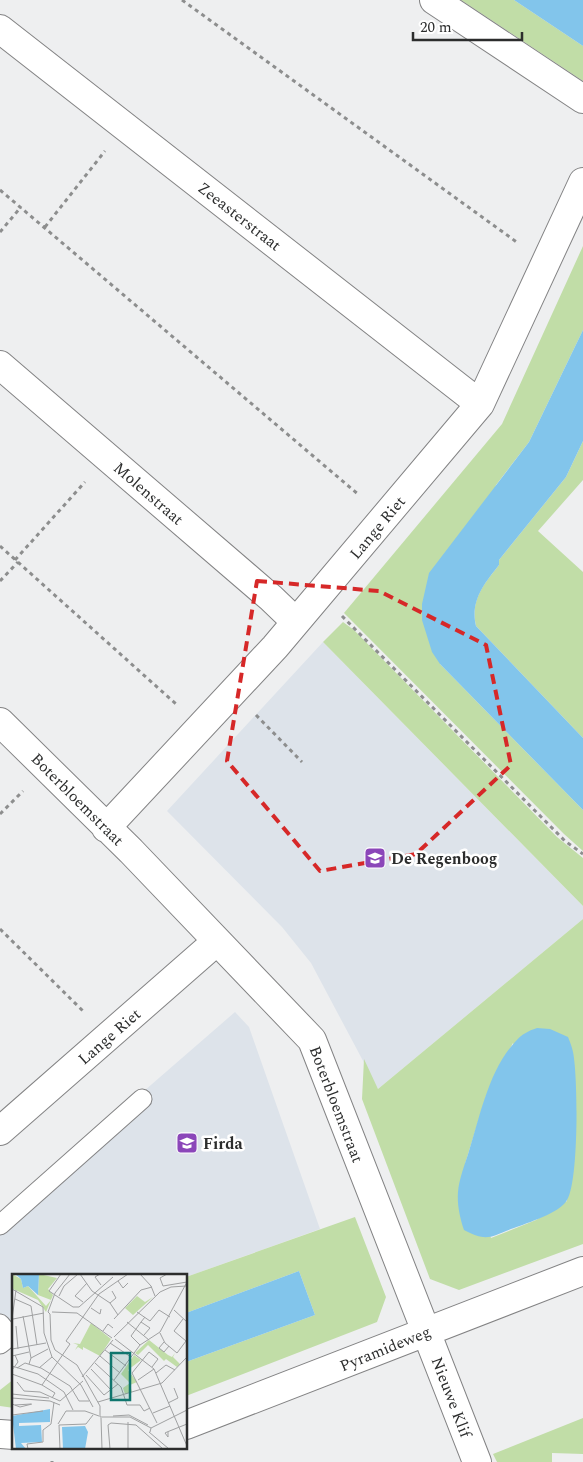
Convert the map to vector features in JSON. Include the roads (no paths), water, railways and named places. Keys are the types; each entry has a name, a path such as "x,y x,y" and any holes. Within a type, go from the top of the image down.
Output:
{"street":[{"path":"434,0 583,100"},
{"name":"Zeeasterstraat","path":"0,29 480,404"},
{"name":"Lange Riet","path":"106,828 243,683 480,404 583,182"},
{"name":"Molenstraat","path":"0,365 271,598 296,622"},
{"name":"Boterbloemstraat","path":"0,722 218,941 312,1040 426,1331"},
{"name":"Lange Riet","path":"0,1131 218,941"},
{"name":"Pyramideweg","path":"188,1424 583,1271"},
{"name":"Nieuwe Klif","path":"426,1331 477,1462"}],"lane":[{"path":"0,1225 142,1099"},
{"path":"0,1324 10,1336 0,1344"}],"water":[{"path":"514,0 583,0 583,46"},
{"path":"583,330 583,441 566,477 499,560 499,565 480,593 475,609 475,617 476,626 583,738 583,810 440,664 432,652 422,620 422,604 429,573 529,442"},
{"path":"537,1028 550,1029 568,1037 573,1052 576,1082 576,1128 574,1172 571,1189 563,1205 551,1213 494,1236 484,1237 472,1234 464,1230 459,1211 458,1192 486,1094 506,1053 525,1033"},
{"path":"299,1271 315,1315 188,1361 188,1312"}],"place":[{"name":"De Regenboog","path":"375,858"},
{"name":"Firda","path":"187,1143"}]}
